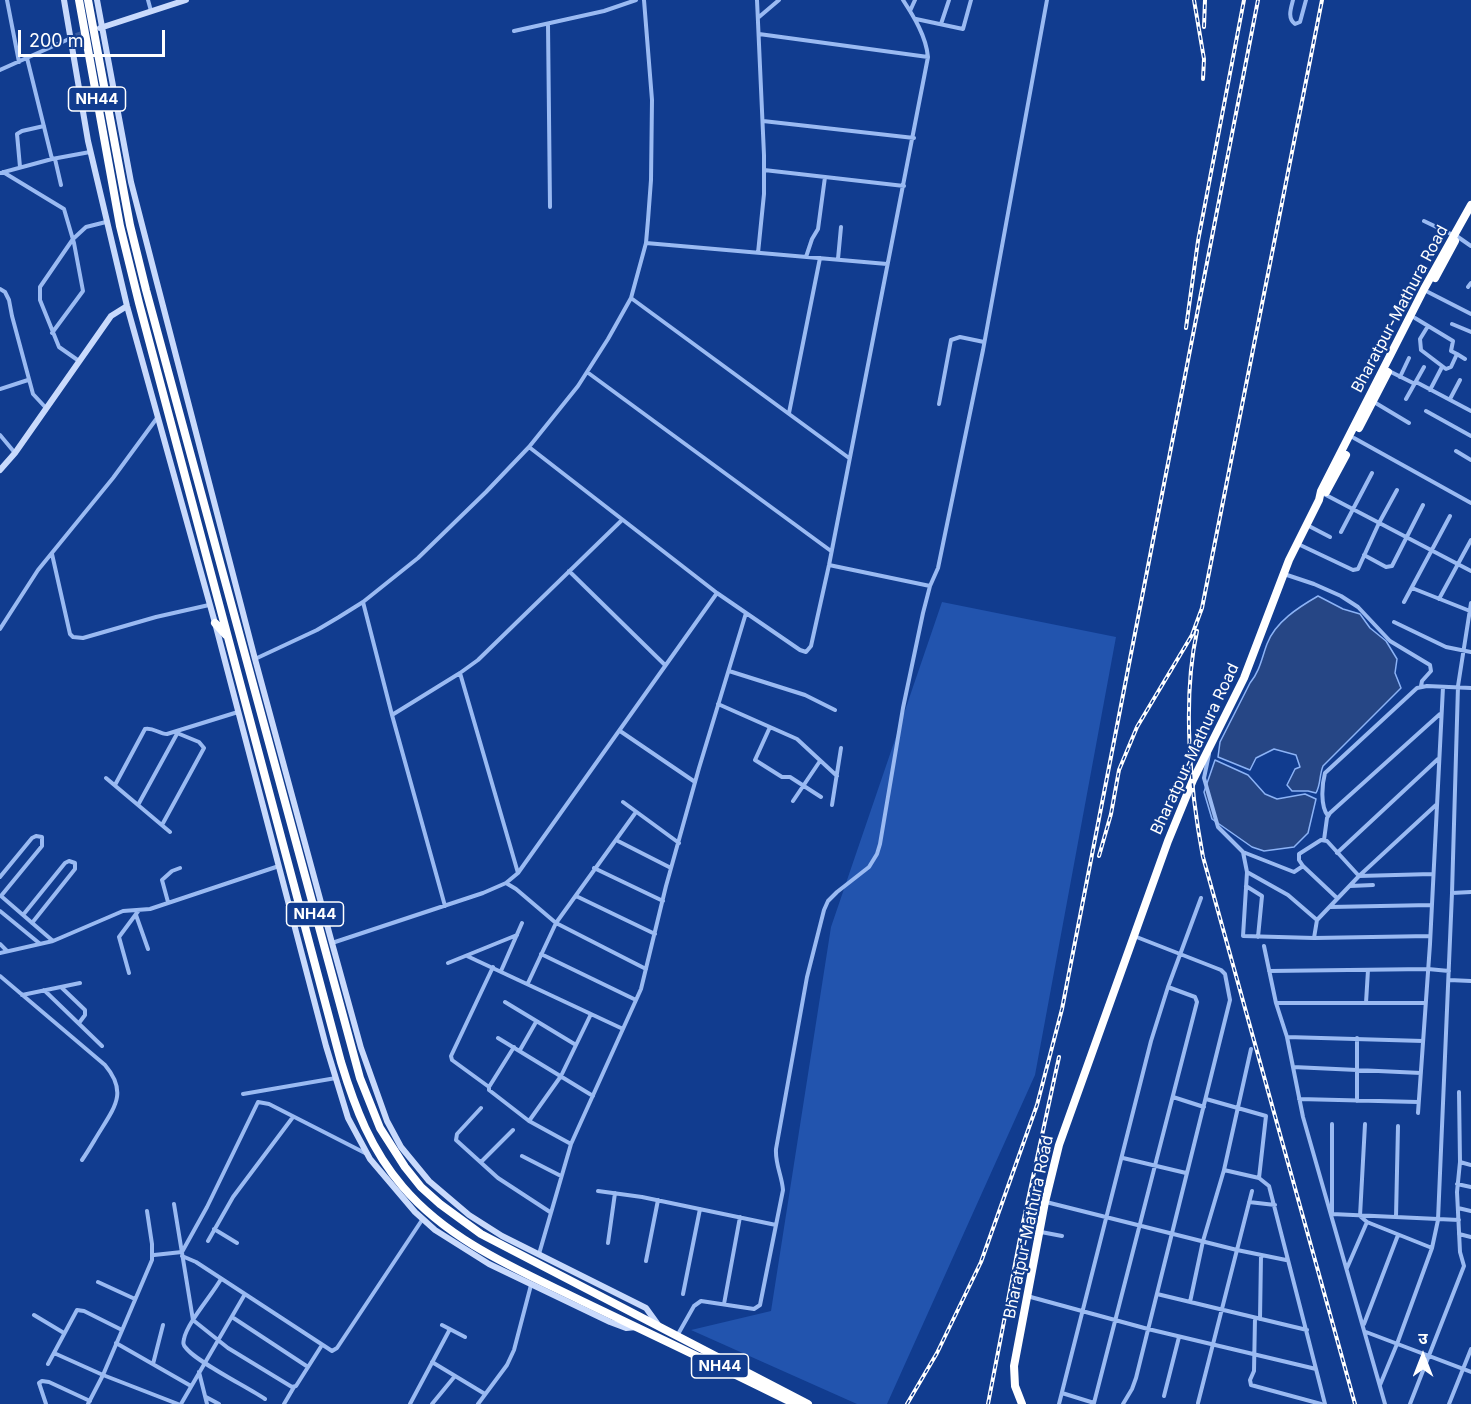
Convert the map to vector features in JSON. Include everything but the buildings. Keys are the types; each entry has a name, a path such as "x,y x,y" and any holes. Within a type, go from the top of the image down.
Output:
{"highway":[{"name":"NH44","path":"79,0 129,263 341,1062 360,1118 372,1143 385,1164 423,1208 465,1240 505,1263 795,1404"},
{"name":"NH44","path":"88,0 130,225 146,290 349,1043 369,1105 380,1128 421,1187 460,1220 481,1234 808,1404"},
{"name":"Bharatpur-Mathura Road","path":"1456,236 1471,205"},
{"name":"Bharatpur-Mathura Road","path":"1322,497 1321,491 1445,254 1471,214"},
{"name":"Bharatpur-Mathura Road","path":"1022,1404 1013,1374 1045,1202 1059,1145 1133,936 1179,813 1193,780 1245,678 1284,574 1306,524 1389,371 1407,329 1415,318 1445,254"},
{"path":"215,623 227,636"}],"street":[{"path":"6,0 19,62"},
{"path":"64,0 73,38 91,151 127,306 348,1118 366,1154 422,1220 469,1253 531,1284 610,1322 626,1328 637,1327"},
{"path":"97,0 131,182 255,659 332,943 372,1083 387,1121 401,1147 429,1181 447,1198 484,1225 646,1308 659,1326"},
{"path":"148,0 151,12"},
{"path":"101,27 186,0"},
{"path":"514,31 604,11 636,0"},
{"path":"255,659 316,630 363,602 418,558 530,447 578,386 614,329 631,298 646,243 651,180 652,107 644,0"},
{"path":"757,0 764,170 758,253"},
{"path":"758,17 779,0"},
{"path":"530,447 717,593 800,650 806,652 809,650 829,565 928,57 915,19 903,0"},
{"path":"910,11 915,0"},
{"path":"941,24 950,0"},
{"path":"915,19 964,28 971,0"},
{"path":"677,1336 697,1303 707,1300 754,1310 760,1305 783,1190 782,1177 777,1166 776,1149 807,977 825,905 837,892 869,867 877,854 903,708 930,586 938,568 984,342 1047,0"},
{"path":"1293,0 1290,16 1291,21 1295,24 1300,22 1303,16 1306,0"},
{"path":"548,24 550,207"},
{"path":"759,34 928,57"},
{"path":"0,70 73,38"},
{"path":"27,58 61,184"},
{"path":"763,121 914,138"},
{"path":"20,168 17,134 44,126"},
{"path":"2,173 91,151"},
{"path":"764,170 904,186"},
{"path":"2,173 64,209 73,239 83,291 52,333"},
{"path":"806,257 818,229 825,177"},
{"path":"1425,221 1471,246"},
{"path":"79,362 59,347 40,300 40,287 73,239 86,227 106,222"},
{"path":"838,259 841,227"},
{"path":"646,243 887,264"},
{"path":"789,413 820,258"},
{"path":"0,289 5,292 9,300 33,394 46,408"},
{"path":"1428,292 1471,314"},
{"path":"631,298 849,458"},
{"path":"0,470 15,453 111,316 127,306"},
{"path":"1415,318 1453,341 1451,351 1465,359"},
{"path":"1452,324 1471,332"},
{"path":"1428,326 1420,339 1420,350 1442,367 1450,369 1457,354"},
{"path":"939,404 951,340 960,337 984,342"},
{"path":"1400,376 1409,358"},
{"path":"1430,390 1442,367"},
{"path":"1406,399 1424,368"},
{"path":"1389,371 1471,411"},
{"path":"587,372 831,551"},
{"path":"0,389 28,380"},
{"path":"1450,399 1460,380"},
{"path":"1373,402 1409,423"},
{"path":"1426,411 1471,436"},
{"path":"0,629 38,570 113,478 158,417"},
{"path":"0,435 15,453"},
{"path":"1354,438 1471,503"},
{"path":"1456,451 1471,460"},
{"path":"1341,532 1372,472"},
{"path":"1297,544 1353,570 1358,569 1378,523 1397,490"},
{"path":"1322,497 1353,510 1471,571"},
{"path":"1365,555 1390,567 1423,505"},
{"path":"1404,602 1450,516"},
{"path":"392,715 460,674 484,654 622,520"},
{"path":"1306,524 1330,537"},
{"path":"1439,599 1471,540"},
{"path":"52,553 70,634 73,637 83,638 156,617 209,605"},
{"path":"829,565 930,586"},
{"path":"569,571 665,665"},
{"path":"1284,574 1341,596 1364,614 1390,640 1430,665 1431,669 1421,686 1325,773 1323,799 1325,813 1328,816"},
{"path":"1412,588 1470,611"},
{"path":"332,943 445,906 506,883 518,873 717,593"},
{"path":"363,602 445,906"},
{"path":"1380,1385 1432,1248 1438,1220 1449,980 1458,686 1471,603"},
{"path":"539,1254 571,1144 636,1000 671,868 746,614"},
{"path":"1395,622 1446,647 1471,652"},
{"path":"729,671 805,696 835,710"},
{"path":"460,674 518,873"},
{"path":"1421,686 1471,688"},
{"path":"1418,1113 1443,687"},
{"path":"718,704 804,743 837,776"},
{"path":"115,785 145,729 151,728 164,734 178,732 238,712"},
{"path":"1324,840 1328,816 1441,713"},
{"path":"770,727 755,760 782,777 790,777 821,797"},
{"path":"620,731 696,782"},
{"path":"138,805 178,732"},
{"path":"162,825 204,748 200,742 178,732"},
{"path":"1212,744 1204,778 1218,827 1243,852 1294,872 1303,866"},
{"path":"832,805 841,748"},
{"path":"1337,853 1438,759"},
{"path":"793,801 820,761"},
{"path":"106,777 170,832"},
{"path":"623,802 679,843"},
{"path":"1314,938 1317,920 1337,898 1437,804"},
{"path":"528,983 556,923 636,812"},
{"path":"0,877 32,838 42,837 42,846 1,896 53,941"},
{"path":"616,840 671,868"},
{"path":"1324,840 1319,840 1299,854 1299,860 1337,898"},
{"path":"1324,840 1359,876 1432,874"},
{"path":"1243,852 1247,872 1242,934 1257,937 1314,938 1430,936"},
{"path":"23,915 65,863 69,861 75,863 75,869 32,923"},
{"path":"0,952 53,941 123,911 138,912 150,909 280,865"},
{"path":"168,902 162,880 172,871 180,868"},
{"path":"594,868 663,901"},
{"path":"1247,872 1288,895 1317,920"},
{"path":"506,883 556,923 646,969"},
{"path":"1349,886 1373,885"},
{"path":"1246,886 1262,896 1257,937"},
{"path":"1452,893 1471,892"},
{"path":"576,896 655,934"},
{"path":"1059,1404 1151,1041 1201,898"},
{"path":"1329,907 1431,905"},
{"path":"0,911 39,944"},
{"path":"138,912 148,949"},
{"path":"129,973 119,937 138,912"},
{"path":"501,971 522,923"},
{"path":"448,963 517,935"},
{"path":"1123,1404 1135,1383 1206,1099 1230,992 1224,972 1133,936"},
{"path":"0,944 7,951"},
{"path":"1264,946 1276,1004 1287,1037 1299,1099 1385,1404"},
{"path":"541,954 636,1000"},
{"path":"467,956 623,1029"},
{"path":"489,1087 452,1060 451,1056 494,967"},
{"path":"1269,971 1428,969 1449,971"},
{"path":"1366,1003 1368,970"},
{"path":"0,976 105,1065 114,1077 118,1095 115,1107 82,1160"},
{"path":"1449,980 1471,981"},
{"path":"21,995 80,983"},
{"path":"60,987 85,1010 85,1016 79,1023"},
{"path":"1062,1393 1095,1404 1197,1002 1195,997 1168,987"},
{"path":"44,990 102,1046"},
{"path":"505,1002 576,1045"},
{"path":"1276,1004 1425,1003"},
{"path":"529,1121 561,1076 591,1014"},
{"path":"520,1050 536,1022"},
{"path":"1287,1037 1423,1041"},
{"path":"498,1038 593,1096"},
{"path":"1357,1101 1358,1038"},
{"path":"514,1047 489,1087 490,1093 529,1121 571,1144"},
{"path":"1190,1302 1203,1241 1224,1170 1251,1049"},
{"path":"1293,1067 1421,1073"},
{"path":"243,1094 336,1078"},
{"path":"1410,1404 1464,1266 1460,1252 1457,1184 1460,1162 1459,1092"},
{"path":"1173,1097 1204,1107"},
{"path":"1206,1099 1266,1116 1259,1178"},
{"path":"1299,1099 1418,1102"},
{"path":"182,1254 255,1106 262,1101 366,1154"},
{"path":"481,1108 456,1138 498,1178 550,1212"},
{"path":"208,1240 239,1188 293,1117"},
{"path":"1332,1124 1332,1214"},
{"path":"1360,1216 1365,1124"},
{"path":"1396,1217 1398,1126"},
{"path":"481,1162 513,1130"},
{"path":"522,1156 561,1176"},
{"path":"1123,1158 1186,1173"},
{"path":"1460,1162 1471,1165"},
{"path":"1224,1170 1259,1178 1268,1184 1275,1205 1286,1260 1317,1369 1323,1404 1253,1386 1250,1380 1254,1371 1262,1256"},
{"path":"1457,1184 1471,1187"},
{"path":"598,1191 658,1200 776,1226"},
{"path":"1198,1403 1252,1191"},
{"path":"608,1243 615,1193"},
{"path":"646,1261 658,1200"},
{"path":"1045,1202 1286,1260"},
{"path":"1249,1202 1275,1205"},
{"path":"174,1204 194,1320 239,1354 294,1387"},
{"path":"1458,1208 1471,1211"},
{"path":"683,1294 700,1209"},
{"path":"46,1404 39,1387 42,1381 50,1382 89,1402 103,1375 154,1255 147,1210"},
{"path":"1332,1214 1459,1220"},
{"path":"1360,1216 1367,1222 1432,1248"},
{"path":"724,1304 740,1218"},
{"path":"154,1255 182,1254 332,1351 337,1348 422,1220"},
{"path":"1347,1269 1367,1222"},
{"path":"214,1229 237,1243"},
{"path":"1040,1232 1062,1236"},
{"path":"1459,1234 1471,1237"},
{"path":"1363,1325 1398,1235"},
{"path":"221,1279 184,1337 184,1345 205,1362 265,1399"},
{"path":"98,1282 135,1299"},
{"path":"478,1404 504,1371 510,1358 531,1284"},
{"path":"54,1353 103,1375 180,1404 245,1294"},
{"path":"1157,1294 1307,1330"},
{"path":"1026,1296 1148,1329 1317,1369"},
{"path":"48,1364 75,1312 79,1310 122,1330"},
{"path":"34,1315 64,1333"},
{"path":"232,1317 308,1367"},
{"path":"153,1364 163,1325"},
{"path":"442,1325 465,1337"},
{"path":"410,1404 450,1329"},
{"path":"1365,1331 1471,1372"},
{"path":"1164,1396 1179,1336"},
{"path":"116,1343 191,1386"},
{"path":"284,1404 322,1345"},
{"path":"1449,1404 1471,1349"},
{"path":"432,1362 485,1394"},
{"path":"199,1372 207,1404"},
{"path":"432,1404 455,1376"},
{"path":"205,1396 219,1404"}],"shaded area":[{"path":"1318,596 1343,609 1360,614 1370,628 1386,641 1397,659 1395,673 1401,688 1323,766 1316,793 1292,791 1287,785 1295,769 1300,767 1296,755 1274,749 1256,758 1250,770 1218,757 1220,742 1256,674 1271,636 1288,616"},
{"path":"942,602 1116,637 1035,1075 887,1404 857,1404 691,1330 771,1311 831,927"},
{"path":"1215,760 1248,775 1265,794 1277,799 1305,794 1316,799 1308,833 1294,847 1264,851 1252,847 1212,819 1204,792"}],"tunnel":[{"path":"76,36 88,32"}],"railway":[{"path":"1194,0 1204,59 1203,79"},
{"path":"1204,27 1205,0"},
{"path":"1186,328 1198,241 1244,0"},
{"path":"907,1404 937,1353 981,1262 1037,1105 1062,1009 1258,0"},
{"path":"1099,856 1111,814 1119,770 1137,727 1192,635 1202,608 1322,0"},
{"path":"1197,631 1192,658 1189,715 1191,774 1203,857 1355,1404"},
{"path":"988,1404 1023,1223 1059,1057"}]}
